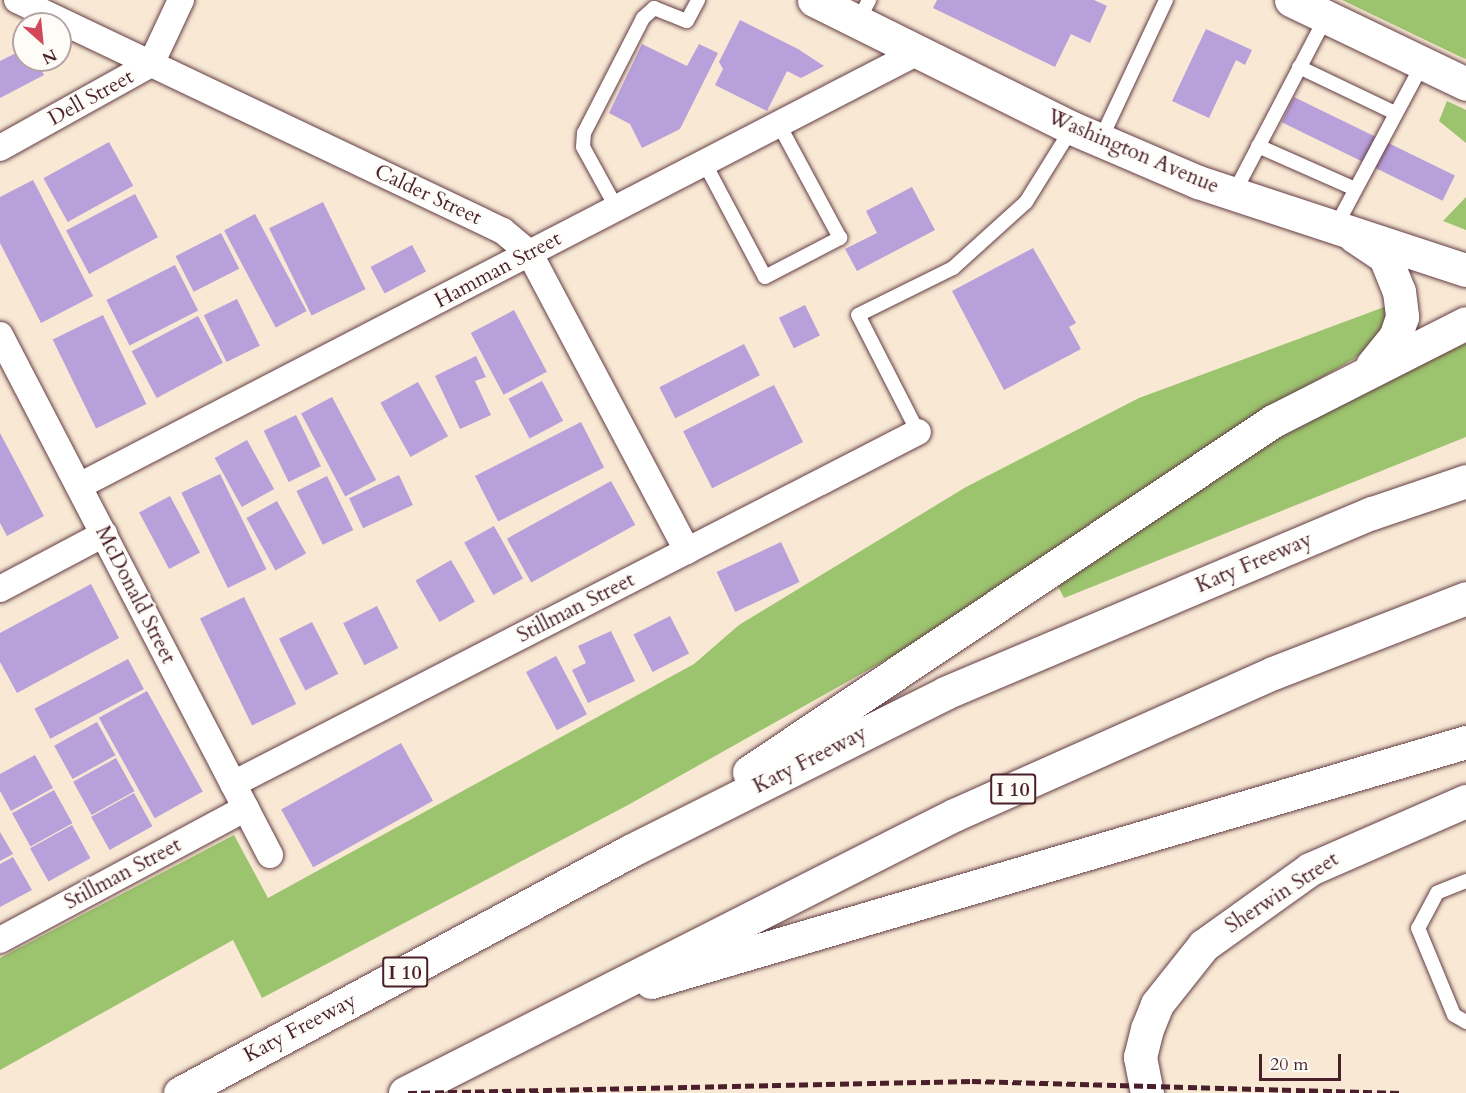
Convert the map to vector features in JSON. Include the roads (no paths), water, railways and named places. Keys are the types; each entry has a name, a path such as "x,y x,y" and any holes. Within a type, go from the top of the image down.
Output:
{"main road":[{"name":"Washington Avenue","path":"814,0 863,10 916,53 1086,134 1233,195 1345,233 1466,270"},
{"path":"1291,0 1466,84"},
{"path":"1345,233 1385,257 1400,291 1402,317 1395,337 1370,368"},
{"path":"630,851 1273,421 1370,368 1466,322"},
{"name":"Katy Freeway","path":"180,1093 630,851 945,693 1372,513 1466,481"},
{"name":"I 10","path":"405,1093 571,1005 954,815 1273,673 1466,598"},
{"path":"571,1005 1466,742"},
{"name":"Sherwin Street","path":"1147,1093 1140,1057 1157,1004 1176,978 1252,906 1350,849 1466,801"}],"street":[{"name":"Calder Street","path":"17,0 503,231 530,254 687,551"},
{"name":"Dell Street","path":"0,148 151,64 181,0"},
{"name":"Hamman Street","path":"79,486 916,53"},
{"name":"McDonald Street","path":"0,335 270,855"},
{"name":"Stillman Street","path":"233,784 918,432"},
{"path":"0,589 104,534"},
{"name":"Stillman Street","path":"0,940 246,808"}],"lane":[{"path":"616,207 583,147 584,133 643,18 654,8 687,21 698,0"},
{"path":"918,432 858,315 953,268 1026,202 1086,134 1166,0"},
{"path":"1233,195 1326,17"},
{"path":"1345,233 1355,189 1423,63"},
{"path":"1299,67 1395,113"},
{"path":"704,162 765,277 840,238 778,123"},
{"path":"1258,146 1355,189"},
{"path":"1466,881 1437,893 1418,928 1454,1015 1466,1023"}],"railway":[{"path":"408,1093 972,1081 1402,1093"}]}
